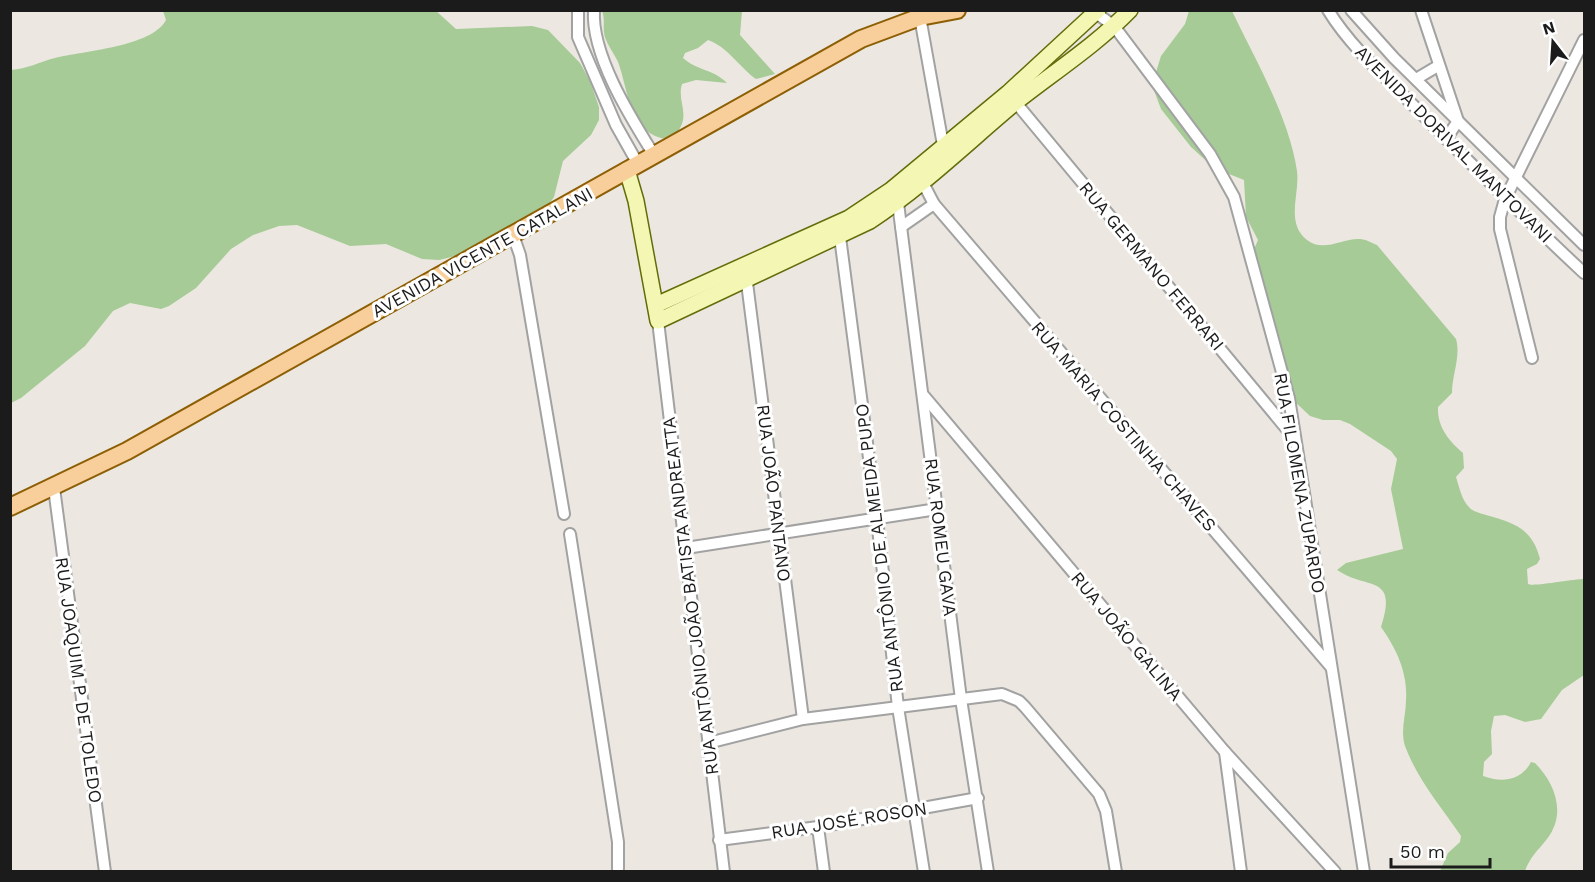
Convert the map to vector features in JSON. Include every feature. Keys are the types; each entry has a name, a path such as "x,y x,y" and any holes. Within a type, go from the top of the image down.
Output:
{"main road":[{"name":"AVENIDA VICENTE CATALANI","path":"10,507 54,488 127,451 861,39 920,17 957,10"}],"street":[{"path":"578,10 578,37 632,167"},
{"path":"594,10 593,22 604,58 630,116 654,155"},
{"path":"895,197 943,145 1114,27 1130,10"},
{"name":"AVENIDA DORIVAL MANTOVANI","path":"1328,10 1339,28 1446,139 1505,199 1584,273"},
{"name":"AVENIDA DORIVAL MANTOVANI","path":"1351,10 1416,79 1584,245"},
{"path":"1421,10 1458,121 1446,139"},
{"path":"657,313 837,231 922,181 1012,98 1097,12"},
{"name":"RUA FILOMENA ZUPARDO","path":"1097,12 1114,27 1210,154 1234,197 1289,398 1364,872"},
{"path":"920,17 943,145"},
{"path":"1532,357 1500,229 1500,216 1505,199 1517,180 1584,40"},
{"path":"1416,79 1438,66"},
{"name":"RUA GERMANO FERRARI","path":"1012,98 1296,440"},
{"name":"RUA ANTÔNIO JOÃO BATISTA ANDREATTA","path":"632,167 640,232 657,313 724,872"},
{"name":"RUA MARIA COSTINHA CHAVES","path":"922,181 934,204 1331,668"},
{"name":"RUA ROMEU GAVA","path":"895,197 924,396 961,699 988,872"},
{"path":"901,227 934,204"},
{"name":"RUA ANTÔNIO DE ALMEIDA PUPO","path":"837,231 877,519 898,707 916,809 924,872"},
{"path":"513,234 520,255 564,514"},
{"name":"RUA JOÃO PANTANO","path":"745,273 803,719"},
{"name":"RUA JOÃO GALINA","path":"924,396 1225,752 1335,872"},
{"name":"RUA JOAQUIM P DE TOLEDO","path":"54,488 105,872"},
{"path":"686,549 937,509"},
{"path":"570,534 618,842 616,871"},
{"path":"708,743 803,719 1002,693 1019,701 1025,707 1103,801 1116,872"},
{"path":"1225,752 1241,872"},
{"name":"RUA JOSÉ ROSON","path":"719,840 818,827 978,798"},
{"path":"818,827 824,872"}],"green space":[{"path":"435,10 456,29 532,26 548,30 580,63 590,81 599,107 599,120 591,135 563,161 554,197 543,213 460,255 439,260 422,259 386,244 350,246 297,225 279,226 253,235 231,249 196,288 169,306 161,309 130,303 113,311 85,346 21,398 11,403 11,70 132,42 158,29 166,20 163,11"},
{"path":"602,11 742,11 740,35 775,74 756,79 722,47 708,40 698,48 685,53 683,58 717,75 727,83 696,80 682,84 683,117 679,131 669,138 661,138 650,133 636,117 618,62 605,36"},
{"path":"1189,11 1232,11 1287,130 1297,171 1295,217 1300,233 1313,244 1326,245 1360,239 1377,245 1456,339 1457,352 1452,393 1438,407 1438,414 1445,433 1463,453 1464,468 1456,477 1467,504 1475,511 1513,524 1532,540 1540,559 1537,564 1527,569 1528,584 1584,579 1584,675 1562,690 1541,719 1525,722 1505,715 1494,716 1491,731 1492,754 1484,762 1483,776 1504,780 1516,777 1531,762 1535,763 1551,785 1557,802 1556,820 1547,839 1525,871 1440,871 1448,853 1460,842 1461,836 1423,782 1405,746 1403,734 1405,680 1392,643 1381,627 1386,598 1377,586 1337,570 1346,563 1403,549 1391,489 1397,459 1391,451 1350,424 1340,420 1323,420 1310,416 1292,399 1252,254 1258,240 1246,217 1244,180 1214,168 1191,147 1161,109 1152,85 1161,56 1185,24"}]}
